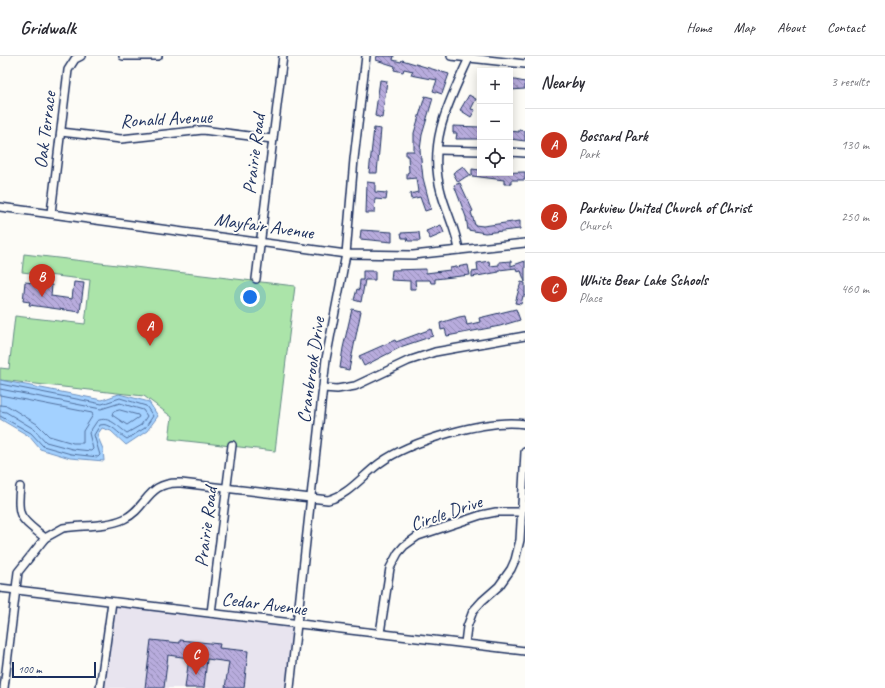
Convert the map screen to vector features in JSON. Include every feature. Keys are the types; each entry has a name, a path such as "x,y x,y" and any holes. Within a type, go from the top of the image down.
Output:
{"street":[{"name":"Oak Terrace","path":"51,213 68,70 75,59 81,56"},
{"path":"123,56 158,56"},
{"name":"Prairie Road","path":"256,279 283,56"},
{"name":"Cranbrook Drive","path":"290,688 312,500 323,388 330,337 346,254 354,159 366,56"},
{"path":"451,56 525,64"},
{"path":"459,250 455,230 441,193 438,180 438,150 443,116 469,58"},
{"name":"Ronald Avenue","path":"61,132 121,139 203,130 272,139"},
{"path":"438,150 477,151"},
{"path":"513,152 525,153"},
{"name":"Mayfair Avenue","path":"0,207 260,241 346,254 414,255 525,243"},
{"path":"323,388 337,389 355,386 408,361 435,352 525,336"},
{"path":"4,688 16,578 21,566 45,538 63,528 123,519 136,511 154,490 167,483 227,488 312,500 328,500 341,495 379,463 391,455 418,443 496,423 525,424"},
{"name":"Prairie Road","path":"211,613 232,445"},
{"path":"465,643 467,627 473,611 482,600 499,586 508,574 515,560 520,540 525,452"},
{"path":"20,488 18,505 20,515 45,538"},
{"name":"Circle Drive","path":"380,633 390,568 398,553 404,546 418,536 481,515 496,512 521,512"},
{"name":"Cedar Avenue","path":"0,588 525,651"},
{"path":"100,688 112,602"}],"shaded area":[{"path":"112,602 297,624 290,688 100,688"}],"green space":[{"path":"24,254 295,286 275,451 169,439 172,417 144,396 0,380 0,368 9,369 15,316 85,324 90,280 22,272"}],"water":[{"path":"0,380 102,400 119,394 149,402 158,416 147,431 126,445 111,431 102,428 97,435 103,449 104,461 70,458 40,449 29,436 0,419"}],"building":[{"path":"377,56 394,56 393,60 401,62 402,60 449,74 442,94 433,91 437,80 411,75 413,71 404,69 403,72 394,70 395,66 376,60"},
{"path":"380,80 387,81 382,118 375,116"},
{"path":"513,80 525,82 525,89 513,90"},
{"path":"469,95 476,99 471,109 475,110 471,117 460,110"},
{"path":"425,96 433,98 422,135 420,150 423,178 431,209 425,211 420,197 411,199 410,194 418,192 416,178 407,179 407,173 409,172 408,156 406,156 406,151 414,151 414,133"},
{"path":"453,126 477,127 477,139 456,139 457,133 453,133"},
{"path":"374,128 381,129 377,173 369,173"},
{"path":"519,130 525,131 525,141 513,139 513,131 519,132"},
{"path":"463,166 471,176 467,176 458,182 453,173"},
{"path":"472,169 477,170 477,176 513,176 513,172 525,172 525,180 511,180 511,184 504,184 504,180 472,176"},
{"path":"367,182 375,183 375,192 387,193 386,200 375,199 374,213 366,213"},
{"path":"460,183 473,211 471,212 475,225 483,226 520,221 520,229 485,233 468,230 466,217 454,185"},
{"path":"441,225 444,233 430,239 426,231"},
{"path":"361,230 392,232 392,242 360,239"},
{"path":"419,232 420,241 408,241 407,238 402,238 401,233"},
{"path":"489,261 490,266 499,265 499,262 511,261 511,266 525,261 525,282 521,271 517,272 516,268 499,270 499,272 472,277 472,272 478,271 477,263"},
{"path":"468,265 470,275 435,279 435,283 431,283 430,280 415,280 416,289 410,289 410,281 391,280 392,270 426,269 426,273 450,270 450,268"},
{"path":"363,271 375,271 375,280 365,280 361,302 354,300 357,289 359,290 360,280 363,280"},
{"path":"25,282 52,285 51,296 72,299 74,282 84,283 80,312 29,305 30,302 23,301"},
{"path":"521,282 525,283 525,296 523,296 521,304 515,303"},
{"path":"352,309 361,311 349,370 340,368"},
{"path":"516,309 520,320 500,326 447,336 445,329 441,330 440,323 459,317 465,316 467,325 480,322 479,318"},
{"path":"431,329 433,336 403,346 364,366 359,356 395,340 396,342"},
{"path":"151,640 180,643 180,640 220,644 219,648 248,651 244,688 225,688 229,662 207,659 204,688 185,688 189,658 168,655 164,688 145,688"}],"place":[{"name":"Parkview United Church of Christ","path":"42,297"},
{"name":"Bossard Park","path":"150,346"},
{"name":"White Bear Lake Schools","path":"196,675"}]}
